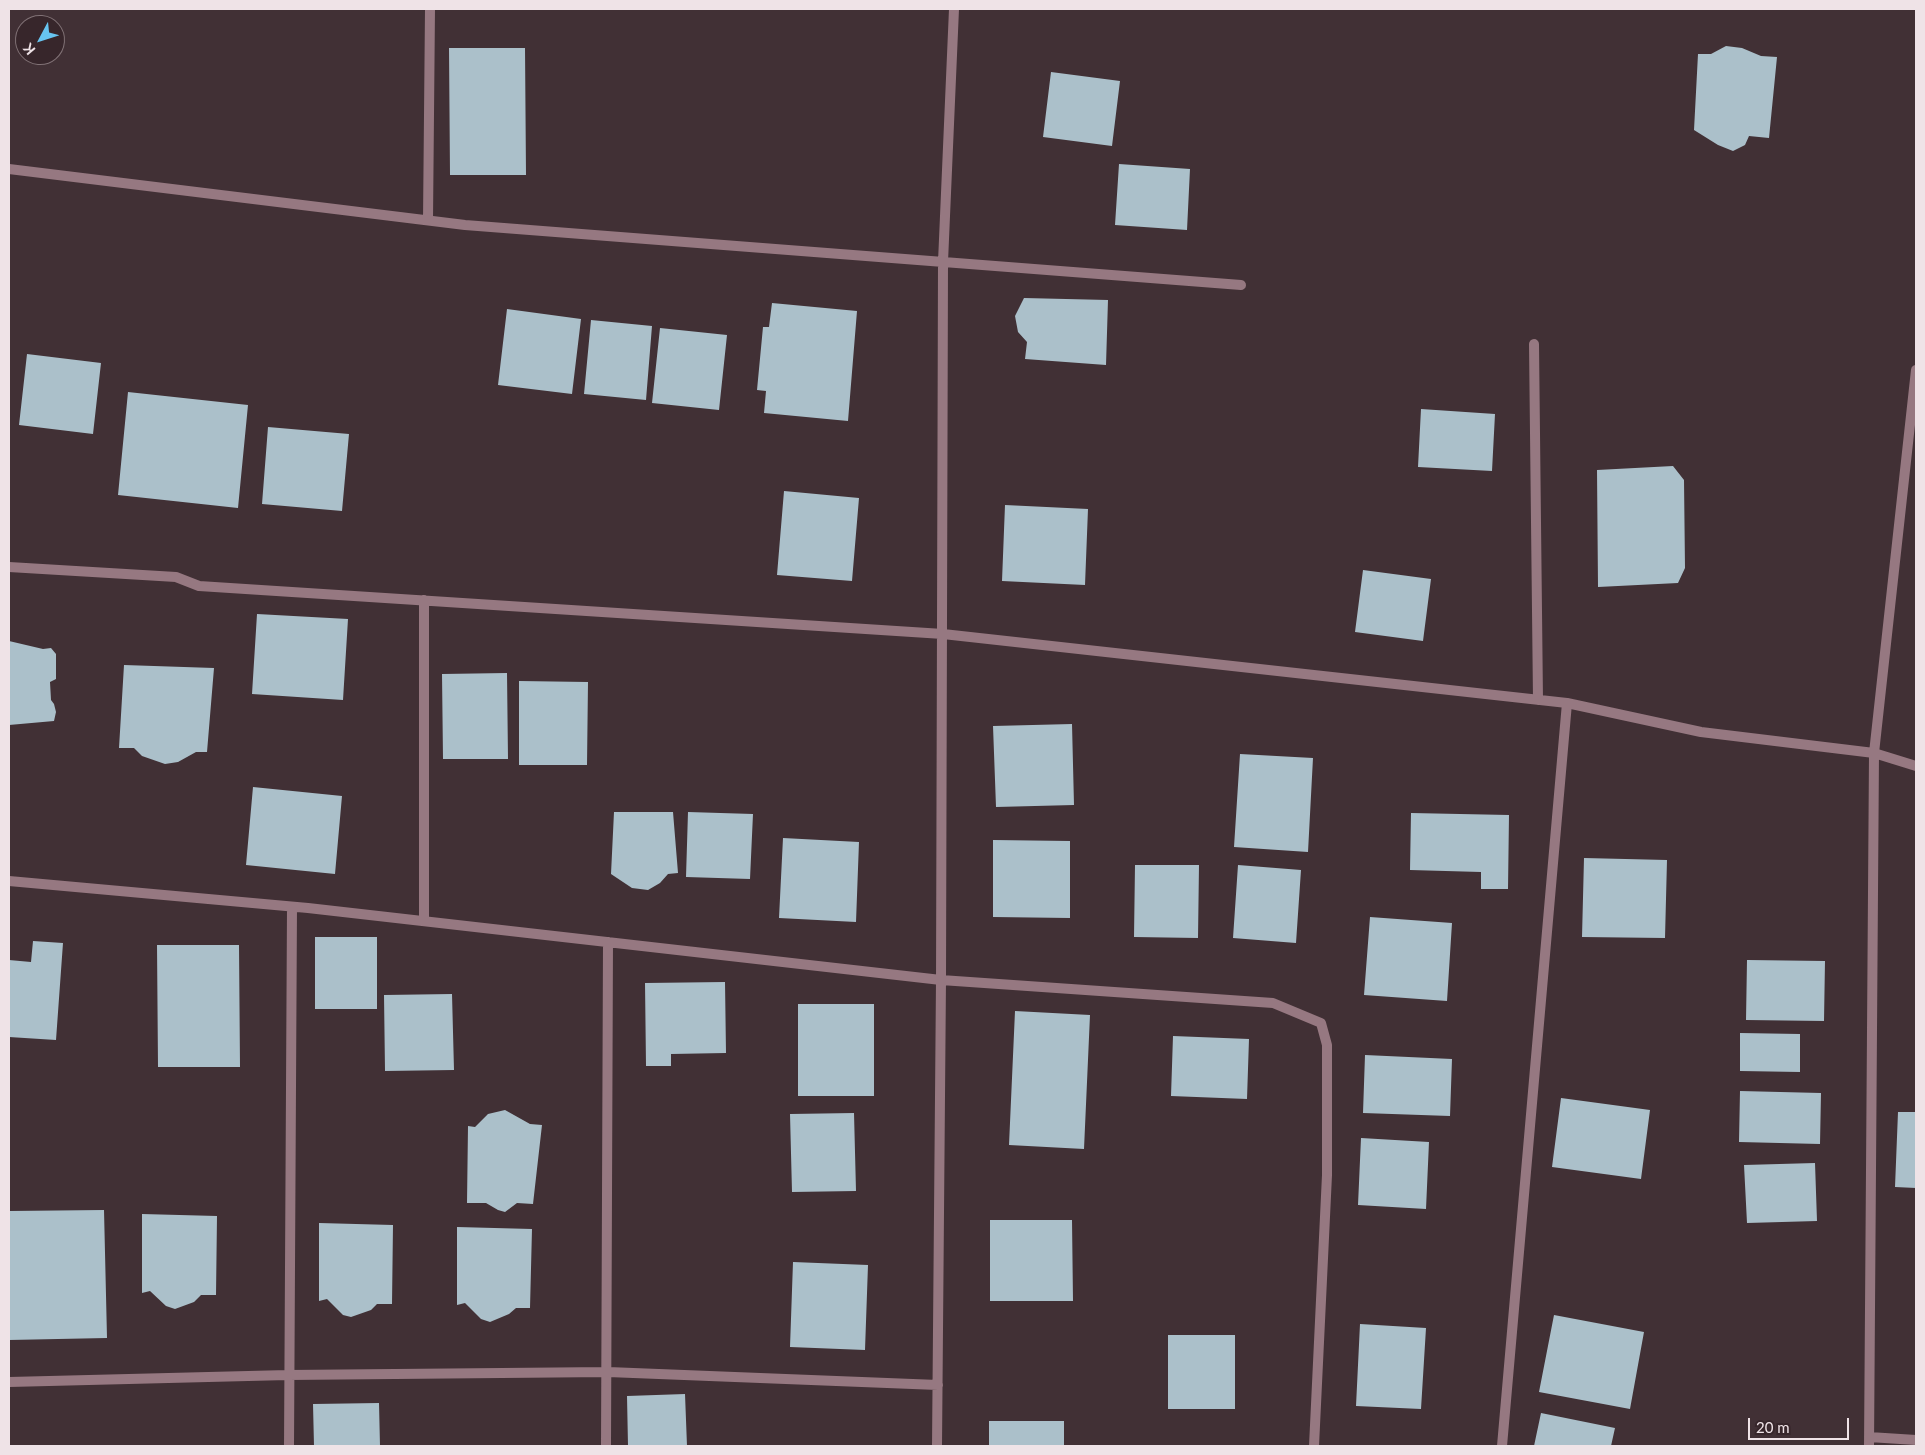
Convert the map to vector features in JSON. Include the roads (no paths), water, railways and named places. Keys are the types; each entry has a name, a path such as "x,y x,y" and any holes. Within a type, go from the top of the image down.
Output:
{"street":[{"path":"428,220 430,9"},
{"path":"937,1446 941,980 943,262 954,9"},
{"path":"9,169 485,226 1241,285"},
{"path":"1534,344 1538,700"},
{"path":"1916,370 1874,753 1869,1442 1916,1440"},
{"path":"9,568 176,577 199,586 942,634 1566,703 1701,732 1874,753 1916,766"},
{"path":"424,600 424,921"},
{"path":"1502,1446 1566,703"},
{"path":"9,881 424,921 941,980 1273,1003 1321,1023 1327,1045 1327,1175 1314,1446"},
{"path":"289,1446 292,907"},
{"path":"606,1446 608,1372 608,942"},
{"path":"9,1382 608,1372 938,1385"}]}
